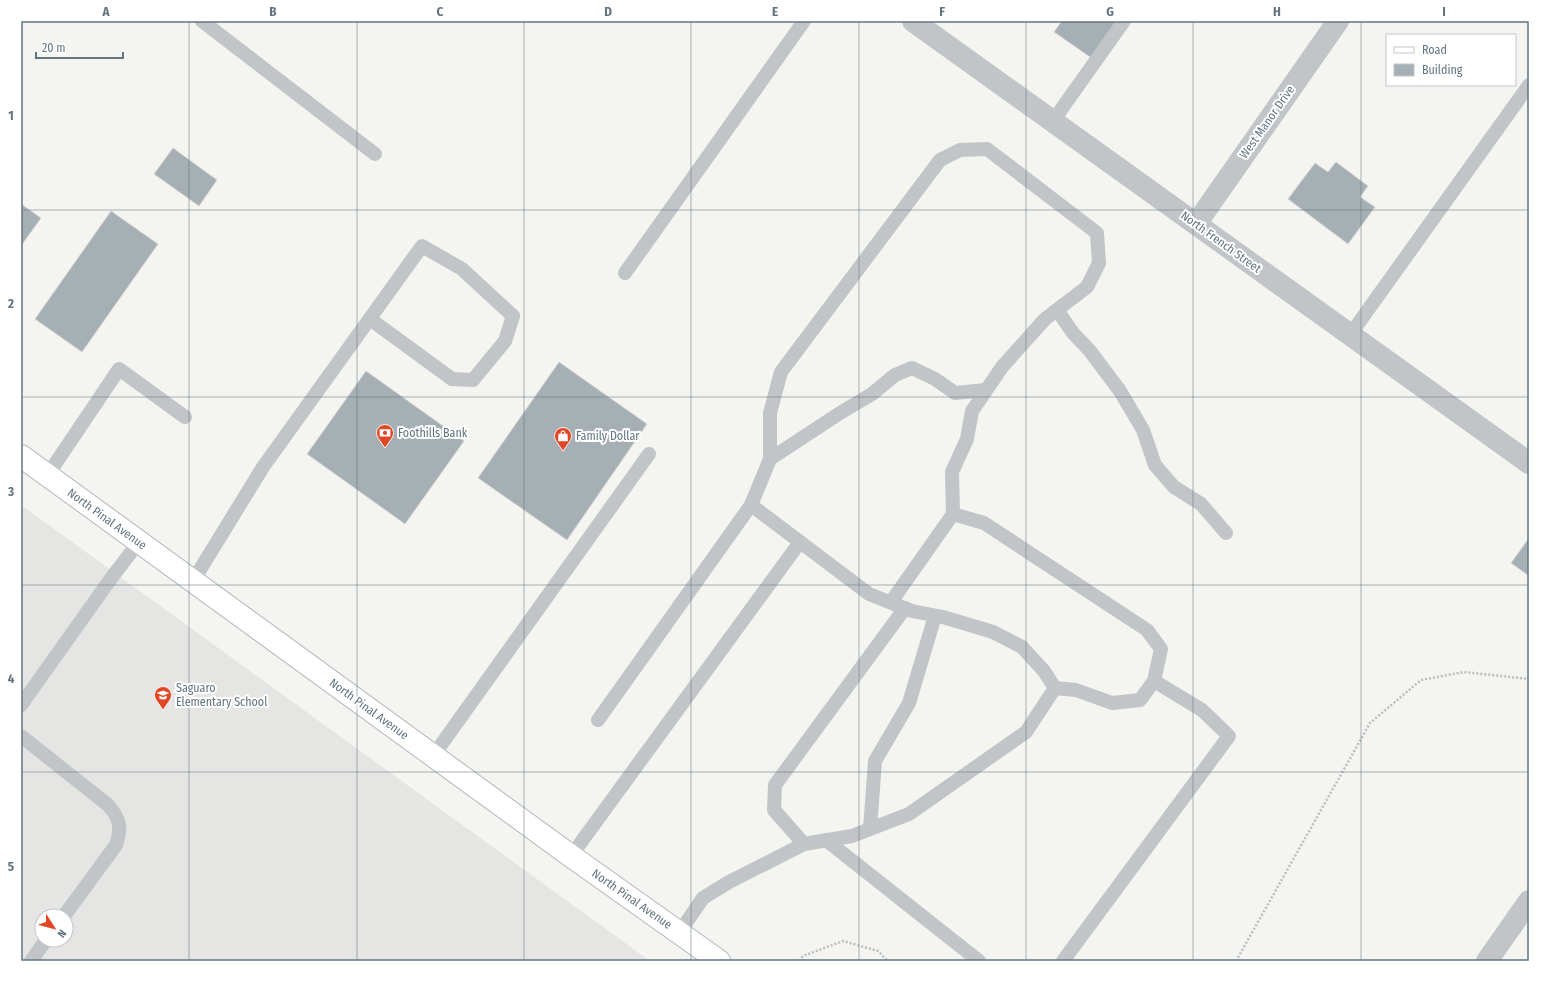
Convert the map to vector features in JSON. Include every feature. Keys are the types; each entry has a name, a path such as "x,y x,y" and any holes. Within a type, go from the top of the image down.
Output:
{"main road":[{"name":"North Pinal Avenue","path":"21,456 433,756 719,961"}],"street":[{"name":"West Manor Drive","path":"1196,224 1338,21"},
{"name":"North French Street","path":"918,22 1350,335 1526,455"},
{"path":"1487,961 1529,901"}],"lane":[{"path":"202,21 375,154"},
{"path":"626,273 804,21"},
{"path":"1053,121 1124,21"},
{"path":"1350,335 1529,86"},
{"path":"598,720 751,505 770,459 770,413 781,372 940,160 960,150 987,149 1097,233 1099,263 1087,287 1045,319 1002,367 972,411 968,438 952,472 953,514 891,602"},
{"path":"193,581 263,467 422,246 462,269 513,316 505,341 473,380 452,379 370,319"},
{"path":"1057,310 1073,333 1090,350 1120,392 1143,430 1155,465 1174,487 1201,504 1226,533"},
{"path":"770,459 872,394 895,375 912,368 935,379 955,393 986,390"},
{"path":"48,476 119,369 185,418"},
{"path":"433,756 649,454"},
{"path":"751,505 869,594 912,611 993,632 1022,647 1044,671 1055,688"},
{"path":"953,514 984,523 1147,630 1161,649 1154,681 1140,700 1112,703 1076,690 1055,688"},
{"path":"21,705 139,542"},
{"path":"572,856 800,542"},
{"path":"804,844 774,810 775,785 905,608"},
{"path":"870,829 875,761 909,703 935,616"},
{"path":"1063,961 1229,736 1202,710 1154,681"},
{"path":"679,933 703,898 729,882 804,844 852,836 909,814 1026,732 1055,688"},
{"path":"21,736 108,805 116,814 120,824 119,836 116,845 70,908"},
{"path":"826,840 979,961"},
{"path":"31,961 40,948"}],"path":[{"path":"1236,961 1370,723 1421,680 1464,672 1529,679"},
{"path":"799,961 803,956 843,941 878,951 888,961"}],"shaded area":[{"name":"Saguaro Elementary School","path":"21,505 650,961 21,961"}],"building":[{"path":"1062,21 1120,21 1093,59 1054,32"},
{"path":"173,148 217,180 199,206 154,174"},
{"path":"1336,162 1368,186 1360,197 1375,207 1348,244 1288,199 1315,163 1328,172"},
{"path":"21,204 41,218 21,246"},
{"path":"111,211 158,244 82,352 35,319"},
{"name":"Family Dollar","path":"559,362 647,424 567,540 478,478"},
{"name":"Foothills Bank","path":"366,371 464,441 405,524 307,454"},
{"path":"1529,538 1529,576 1511,563"}],"place":[{"name":"Foothills Bank","path":"385,448"},
{"name":"Family Dollar","path":"563,451"},
{"name":"Saguaro Elementary School","path":"163,710"}]}
